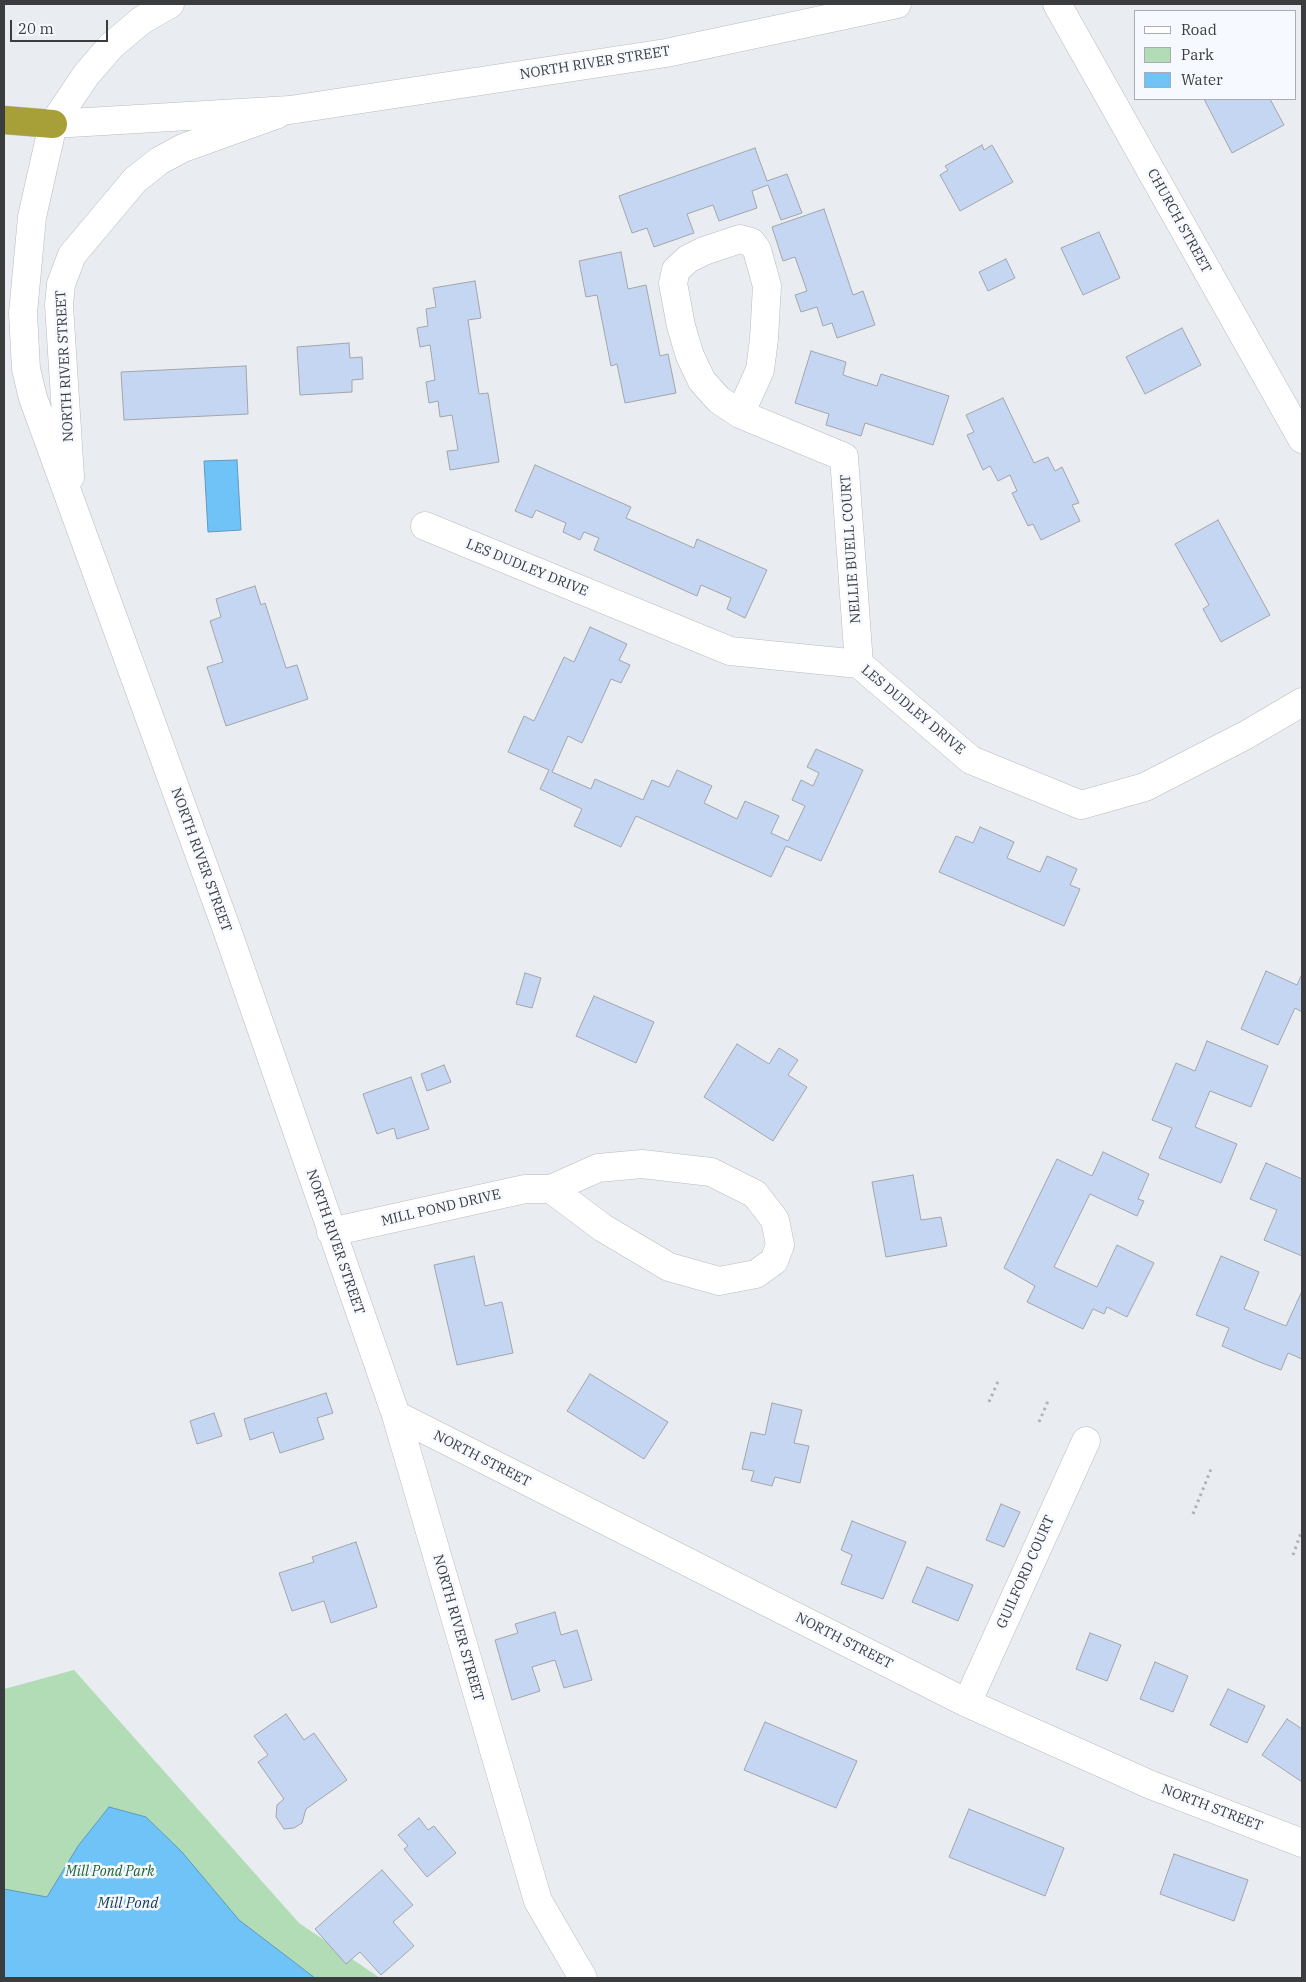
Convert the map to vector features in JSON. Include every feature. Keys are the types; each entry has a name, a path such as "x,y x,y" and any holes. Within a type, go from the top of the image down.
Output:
{"highway":[{"path":"4,120 53,124"}],"street":[{"name":"NORTH RIVER STREET","path":"170,4 142,20 110,46 86,75 53,124 32,217 23,313 23,341 33,398 227,930 396,1415 538,1901 583,1978"},
{"name":"NORTH RIVER STREET","path":"53,124 290,110 666,53 897,4"},
{"name":"CHURCH STREET","path":"1057,4 1302,439"},
{"name":"NORTH RIVER STREET","path":"73,509 59,305 61,284 72,256 135,180 170,154 290,110"},
{"name":"NELLIE BUELL COURT","path":"740,414 760,370 767,286 757,250 751,242 740,239 718,245 688,259 676,270 673,283 681,326 690,356 702,381 719,400 740,414 844,458 860,664"},
{"name":"LES DUDLEY DRIVE","path":"425,526 730,651 860,664 971,760 1081,805 1145,787 1246,735 1302,702"},
{"name":"MILL POND DRIVE","path":"331,1232 524,1189 551,1189 598,1168 642,1164 711,1172 755,1194 775,1220 780,1245 774,1261 756,1274 718,1281 669,1268 604,1228 551,1189"},
{"name":"NORTH STREET","path":"396,1415 967,1703 1151,1785 1302,1843"},
{"name":"GUILFORD COURT","path":"967,1703 1086,1441"}],"path":[{"path":"989,1402 999,1380"},
{"path":"1039,1422 1048,1401"},
{"path":"1193,1514 1211,1469"},
{"path":"1293,1555 1302,1530"}],"green space":[{"name":"Mill Pond Park","path":"74,1670 299,1923 380,1978 4,1978 4,1689"}],"water":[{"path":"237,460 241,530 208,532 204,461"},
{"name":"Mill Pond","path":"109,1807 146,1817 182,1852 239,1920 315,1978 4,1978 4,1889 47,1897 78,1846"}],"building":[{"path":"1205,100 1271,100 1284,125 1232,153"},
{"path":"982,145 984,150 992,145 1013,182 960,211 940,175 948,170 945,166"},
{"path":"755,148 767,181 787,174 802,213 781,220 768,185 752,191 757,208 719,221 713,205 687,214 694,233 654,247 647,228 632,233 619,196"},
{"path":"824,209 853,295 863,291 875,325 837,338 832,323 823,326 817,307 801,312 795,295 807,291 795,257 783,261 772,227"},
{"path":"1099,232 1120,278 1083,295 1061,248"},
{"path":"621,252 628,289 646,285 660,356 668,354 676,393 625,403 617,364 611,366 597,295 586,297 579,261"},
{"path":"1006,259 1015,278 988,291 979,272"},
{"path":"475,281 481,318 468,320 479,394 488,393 499,462 450,470 447,451 458,450 452,415 440,417 438,401 429,403 426,382 435,380 430,345 420,347 417,328 428,326 426,309 436,307 433,288"},
{"path":"1182,328 1201,365 1145,394 1126,357"},
{"path":"349,343 350,358 362,357 363,379 352,380 352,392 300,395 297,347"},
{"path":"811,351 846,362 843,375 877,386 881,374 949,396 933,445 865,423 861,436 826,425 829,414 795,403"},
{"path":"246,366 248,414 124,420 121,372"},
{"path":"1003,398 1034,463 1048,457 1055,471 1062,467 1079,503 1072,505 1080,521 1041,540 1033,524 1028,526 1012,493 1017,491 1010,475 998,481 990,466 983,470 967,435 974,432 966,415"},
{"path":"535,465 631,507 626,518 694,548 697,539 767,570 745,618 727,609 731,598 701,585 697,596 594,550 599,538 584,532 580,540 563,532 566,523 536,510 532,518 515,511"},
{"path":"1218,520 1270,615 1221,642 1203,609 1209,605 1175,544"},
{"path":"255,586 261,605 265,603 286,668 297,665 308,699 226,726 207,667 223,662 210,621 221,617 216,599"},
{"path":"590,627 627,644 619,660 630,665 621,683 611,679 582,743 568,736 552,772 591,789 595,779 643,800 652,780 669,787 677,770 712,786 704,803 737,819 745,801 779,816 771,833 788,841 805,806 792,800 801,780 813,786 819,773 807,767 816,749 863,770 821,861 786,846 771,877 636,816 621,847 574,826 582,809 540,789 549,770 508,752 524,716 534,721 564,657 574,662"},
{"path":"980,827 1014,842 1007,858 1040,872 1047,856 1077,869 1070,885 1080,889 1064,926 939,872 956,836 973,843"},
{"path":"1266,971 1297,985 1302,974 1302,1012 1295,1008 1278,1045 1241,1029"},
{"path":"525,973 541,978 532,1008 516,1004"},
{"path":"594,996 654,1022 636,1063 576,1036"},
{"path":"1207,1041 1268,1066 1251,1107 1210,1091 1195,1127 1237,1144 1221,1183 1159,1158 1172,1128 1152,1120 1176,1063 1195,1071"},
{"path":"737,1044 769,1064 779,1048 798,1060 788,1075 807,1087 773,1141 704,1097"},
{"path":"444,1065 451,1082 427,1091 421,1074"},
{"path":"411,1077 429,1129 397,1139 394,1128 377,1134 363,1094"},
{"path":"1103,1152 1149,1174 1138,1199 1144,1201 1137,1216 1090,1194 1054,1267 1097,1287 1117,1245 1154,1263 1127,1317 1107,1307 1104,1314 1093,1309 1083,1329 1027,1302 1035,1286 1004,1268 1057,1159 1092,1176"},
{"path":"1266,1163 1302,1179 1302,1256 1264,1240 1277,1210 1250,1199"},
{"path":"913,1175 921,1220 941,1217 947,1246 886,1257 872,1182"},
{"path":"474,1256 485,1306 502,1302 513,1353 457,1365 434,1265"},
{"path":"1221,1256 1259,1272 1244,1309 1286,1326 1302,1291 1302,1359 1288,1353 1281,1370 1262,1363 1222,1346 1229,1328 1196,1315"},
{"path":"590,1374 668,1422 644,1459 567,1411"},
{"path":"326,1393 333,1413 317,1418 324,1439 280,1453 273,1432 250,1440 244,1419"},
{"path":"772,1403 802,1410 794,1443 809,1446 800,1483 775,1477 772,1486 751,1481 754,1471 742,1469 751,1432 765,1435"},
{"path":"214,1413 222,1436 197,1444 190,1421"},
{"path":"1001,1504 1020,1512 1004,1547 986,1540"},
{"path":"852,1521 906,1542 883,1599 841,1584 852,1555 841,1550"},
{"path":"356,1542 377,1607 331,1623 324,1601 292,1611 279,1573 314,1562 312,1557"},
{"path":"927,1567 973,1585 958,1621 912,1602"},
{"path":"555,1612 561,1635 577,1630 592,1680 564,1688 555,1660 532,1667 540,1691 512,1700 495,1640 518,1633 515,1624"},
{"path":"1090,1633 1121,1645 1107,1681 1076,1669"},
{"path":"1155,1662 1188,1676 1173,1712 1140,1699"},
{"path":"1228,1689 1265,1706 1247,1743 1210,1725"},
{"path":"286,1714 304,1740 314,1733 347,1780 306,1809 302,1823 294,1828 284,1829 276,1817 277,1805 284,1799 258,1762 268,1755 254,1736"},
{"path":"1287,1719 1302,1729 1302,1782 1262,1755"},
{"path":"765,1722 857,1761 836,1808 744,1770"},
{"path":"969,1809 1064,1848 1045,1896 949,1857"},
{"path":"419,1818 428,1830 434,1826 456,1853 427,1877 404,1849 408,1846 398,1835"},
{"path":"1174,1854 1248,1880 1234,1921 1160,1894"},
{"path":"382,1870 413,1905 393,1922 414,1946 381,1975 360,1952 346,1964 315,1929"}]}
